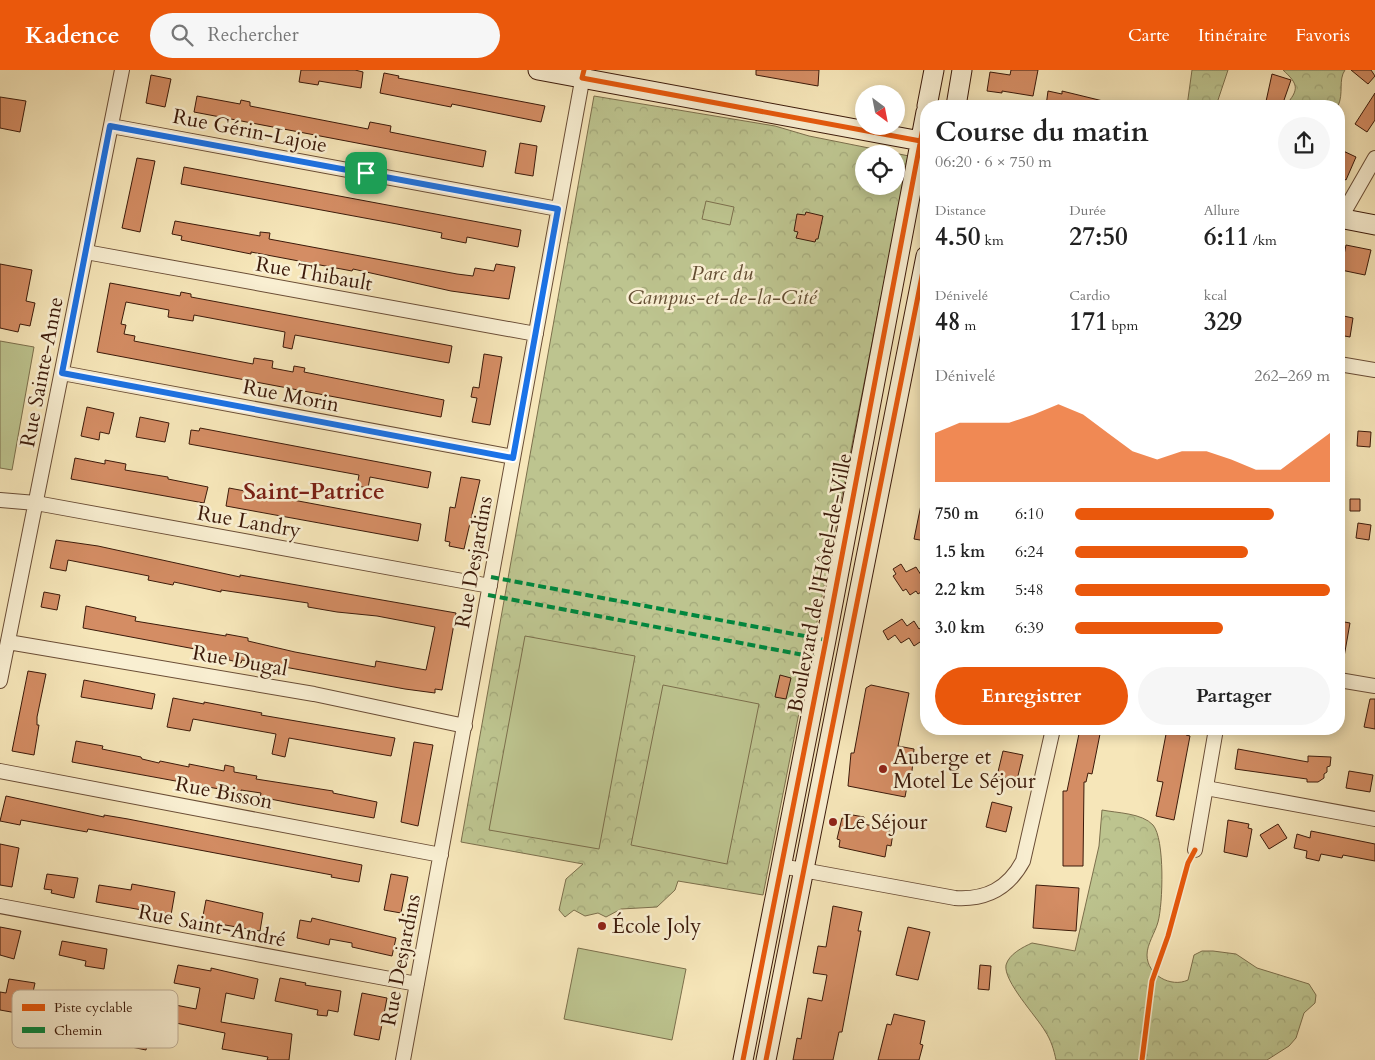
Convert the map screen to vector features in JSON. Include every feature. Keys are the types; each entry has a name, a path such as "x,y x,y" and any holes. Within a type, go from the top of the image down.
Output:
{"main road":[{"path":"538,70 583,74 920,140"},
{"path":"928,100 934,70"},
{"path":"957,100 962,70"},
{"name":"Boulevard de l'Hôtel-de-Ville","path":"743,1060 920,161"},
{"path":"1345,219 1375,225"},
{"name":"Boulevard de l'Hôtel-de-Ville","path":"766,1060 920,286"}],"street":[{"name":"Rue Sainte-Anne","path":"0,681 122,70"},
{"name":"Rue Desjardins","path":"403,1060 442,855 583,74"},
{"name":"Rue Gérin-Lajoie","path":"110,126 558,209"},
{"path":"1345,208 1375,158"},
{"name":"Rue Thibault","path":"86,252 536,334"},
{"path":"1345,365 1375,370"},
{"name":"Rue Morin","path":"62,373 513,458"},
{"name":"Rue Landry","path":"0,500 36,504 490,586"},
{"name":"Rue Dugal","path":"8,642 314,694 465,726"},
{"path":"1345,681 1375,686"},
{"path":"781,866 955,898 977,898 996,891 1013,877 1023,861 1051,735"},
{"path":"1195,850 1215,735"},
{"name":"Rue Bisson","path":"0,772 442,855"},
{"path":"1206,788 1375,819"},
{"name":"Rue Saint-André","path":"0,906 416,984"}],"green space":[{"path":"1192,70 1228,70 1218,100 1188,100"},
{"path":"1283,70 1345,70 1342,78 1340,100 1289,100 1295,91 1292,79"},
{"name":"Parc du Campus-et-de-la-Cité","path":"594,96 775,126 809,136 855,145 855,195 901,195 763,895 678,881 675,890 657,907 621,909 606,917 598,913 585,916 574,910 565,917 559,910 566,879 583,864 461,842"},
{"name":"Parc du Campus-et-de-la-Cité","path":"905,155 909,156 905,176"},
{"path":"706,201 734,207 730,225 702,219"},
{"path":"0,341 34,347 12,470 0,468"},
{"path":"525,636 635,656 599,849 489,830"},
{"path":"663,685 759,704 727,864 631,845"},
{"path":"1102,810 1142,818 1153,825 1157,832 1162,872 1160,913 1147,951 1148,962 1155,974 1168,981 1181,982 1188,980 1194,955 1202,951 1213,951 1236,954 1257,968 1309,984 1316,995 1315,1003 1304,1013 1296,1038 1289,1046 1267,1060 1056,1060 1049,1038 1015,989 1006,972 1006,965 1013,954 1032,943 1075,951 1099,846"},
{"path":"578,948 686,969 672,1040 564,1019"}],"building":[{"path":"301,70 355,70 363,72 361,88 319,81 318,85 299,82"},
{"path":"756,70 819,70 818,86 756,75"},
{"path":"1011,70 1038,70 1033,96 1002,91 1002,93 987,91 990,72 1010,75"},
{"path":"1351,70 1371,70 1375,76 1368,84"},
{"path":"384,73 399,76 398,78 545,106 541,122 452,104 451,107 380,93"},
{"path":"1272,74 1291,80 1284,100 1266,100"},
{"path":"151,75 171,79 165,107 146,103"},
{"path":"1048,91 1062,94 1062,91 1099,100 1047,100"},
{"path":"1375,93 1375,120 1367,132 1355,124"},
{"path":"197,96 240,104 241,100 250,102 250,106 368,129 370,122 391,126 390,132 486,151 483,167 194,112"},
{"path":"0,97 26,101 20,132 0,128"},
{"path":"520,143 537,146 533,176 515,173"},
{"path":"1345,152 1356,157 1345,179"},
{"path":"137,158 155,161 140,232 122,228"},
{"path":"184,167 521,230 518,247 467,237 466,243 441,238 442,233 181,184"},
{"path":"806,212 823,216 818,239 815,242 796,238 798,232 794,231 797,214 805,215"},
{"path":"175,221 260,236 260,232 270,233 269,239 457,274 473,276 475,268 494,271 496,264 515,267 509,299 451,291 353,269 352,271 251,252 251,254 181,240 182,236 172,234"},
{"path":"1346,245 1371,250 1365,275 1345,271"},
{"path":"0,264 32,270 26,301 35,303 30,326 20,324 18,332 0,328"},
{"path":"110,283 180,296 181,292 191,294 191,297 452,346 449,363 295,335 292,349 283,347 285,332 194,315 193,321 168,317 169,310 126,302 121,324 126,325 124,334 135,336 134,341 253,364 254,358 273,361 272,368 293,372 294,366 305,368 304,372 444,400 441,417 97,352"},
{"path":"1345,316 1353,318 1350,337 1345,336"},
{"path":"484,354 502,357 490,425 472,422 477,398 471,397 473,387 479,388"},
{"path":"87,407 114,413 109,434 100,432 99,440 81,436"},
{"path":"140,417 169,423 165,442 136,437"},
{"path":"200,428 431,472 428,488 370,477 368,488 357,486 359,475 189,444 191,430 199,431"},
{"path":"1358,431 1371,432 1370,447 1357,446"},
{"path":"75,458 105,464 105,460 126,464 125,470 168,477 168,479 208,487 204,503 71,479"},
{"path":"461,477 480,480 464,549 449,546 450,542 445,541 450,507 455,508"},
{"path":"229,488 421,524 418,541 226,506"},
{"path":"1350,499 1360,499 1360,511 1350,511"},
{"path":"920,510 920,540 914,539"},
{"path":"1358,523 1371,525 1369,540 1356,538"},
{"path":"56,540 98,546 240,577 240,575 456,613 442,690 435,689 435,693 405,689 242,660 241,663 229,660 229,657 195,649 83,628 86,606 136,617 135,621 248,638 248,641 295,652 375,667 376,661 426,670 435,627 377,616 308,607 308,603 221,590 221,592 174,582 173,585 148,580 149,576 68,560 66,571 50,568"},
{"path":"901,564 906,572 916,567 920,573 920,593 918,594 916,591 910,595 906,589 903,591 893,576 896,574 893,569"},
{"path":"44,592 60,595 57,610 41,607"},
{"path":"902,619 907,626 914,621 920,628 920,642 914,646 909,638 901,643 895,635 888,640 883,631"},
{"path":"1345,622 1350,623 1345,651"},
{"path":"28,671 46,674 37,717 37,725 39,725 34,755 12,751"},
{"path":"780,675 791,678 786,699 775,697"},
{"path":"84,680 155,694 152,709 81,697"},
{"path":"871,685 909,693 898,746 914,749 911,782 908,781 905,797 848,786 851,753 854,753 866,688"},
{"path":"173,698 204,704 204,702 262,713 261,715 395,738 391,756 289,738 285,757 272,754 276,734 193,719 190,731 167,727"},
{"path":"1370,699 1375,699 1375,729 1364,727"},
{"path":"1079,735 1100,735 1092,774 1088,773 1086,782 1084,782 1083,866 1063,866 1063,791 1067,791"},
{"path":"1166,735 1190,736 1174,820 1156,816 1163,782 1157,781"},
{"path":"76,741 103,746 102,749 141,757 142,759 159,763 160,761 189,767 189,764 224,771 225,765 234,767 234,772 257,776 256,779 333,791 333,793 377,802 374,818 260,797 261,793 241,790 241,793 72,762"},
{"path":"414,742 433,745 418,826 401,822"},
{"path":"1238,749 1308,762 1308,756 1331,757 1330,766 1327,767 1324,778 1318,782 1307,782 1307,779 1235,769"},
{"path":"1003,751 1023,755 1017,780 997,776"},
{"path":"1349,771 1373,775 1370,792 1346,788"},
{"path":"6,796 104,817 104,815 128,819 362,865 359,882 331,877 332,875 88,829 87,832 21,820 20,825 0,821"},
{"path":"992,802 1012,807 1006,832 986,827"},
{"path":"847,814 864,817 863,824 889,829 889,832 893,833 891,846 887,845 885,857 839,847 840,840 837,839 842,818 846,819"},
{"path":"1228,820 1249,824 1248,828 1252,829 1247,857 1224,852"},
{"path":"1278,824 1287,838 1269,849 1260,835"},
{"path":"1311,831 1375,844 1375,861 1343,855 1342,858 1321,854 1319,861 1306,858 1307,851 1294,848 1297,834 1310,838"},
{"path":"0,844 19,848 12,887 0,885"},
{"path":"47,874 78,878 74,898 51,893 52,890 44,889"},
{"path":"391,874 408,877 401,913 384,910"},
{"path":"132,884 175,892 171,915 96,902 99,885 131,890"},
{"path":"1036,885 1079,888 1076,931 1033,928"},
{"path":"206,900 263,913 260,931 202,921"},
{"path":"833,906 862,912 858,931 861,931 842,1032 839,1032 833,1060 793,1060 797,1038 801,1039 808,998 822,1001 827,975 813,973 818,946 826,947"},
{"path":"312,918 396,938 392,956 352,947 352,943 330,939 329,945 297,938 300,920 311,922"},
{"path":"0,927 21,931 14,959 0,955"},
{"path":"908,927 930,932 918,980 896,975"},
{"path":"62,941 107,949 104,969 85,966 86,961 59,955"},
{"path":"178,965 211,971 211,968 258,979 254,999 226,993 221,1022 292,1034 289,1060 267,1060 268,1057 222,1049 225,1033 178,1023 178,1006 196,1009 200,988 174,983"},
{"path":"980,965 991,966 989,990 978,989"},
{"path":"280,978 306,983 305,985 341,991 338,1012 328,1010 327,1016 317,1015 318,1010 275,1001"},
{"path":"9,979 35,983 33,990 12,990 12,1012 0,1010 0,992 6,993"},
{"path":"362,993 387,998 379,1040 354,1035"},
{"path":"894,1014 925,1021 920,1044 923,1045 919,1060 878,1060 887,1024 891,1025"}],"marked path":[{"path":"491,577 826,640"},
{"path":"488,595 814,657"}],"cycle path":[{"path":"584,70 582,78 920,141"},
{"path":"743,1060 826,640 920,144"},
{"path":"766,1060 920,286"},
{"path":"1142,1060 1152,981 1168,936 1188,863 1195,850"}],"place":[{"name":"Auberge et Motel Le Séjour","path":"883,769"},
{"name":"Le Séjour","path":"833,822"},
{"name":"École Joly","path":"602,926"}],"district":[{"name":"Saint-Patrice","path":"314,491"}],"route":[{"path":"110,126 366,173 558,209 513,458 62,373 110,126"}]}
